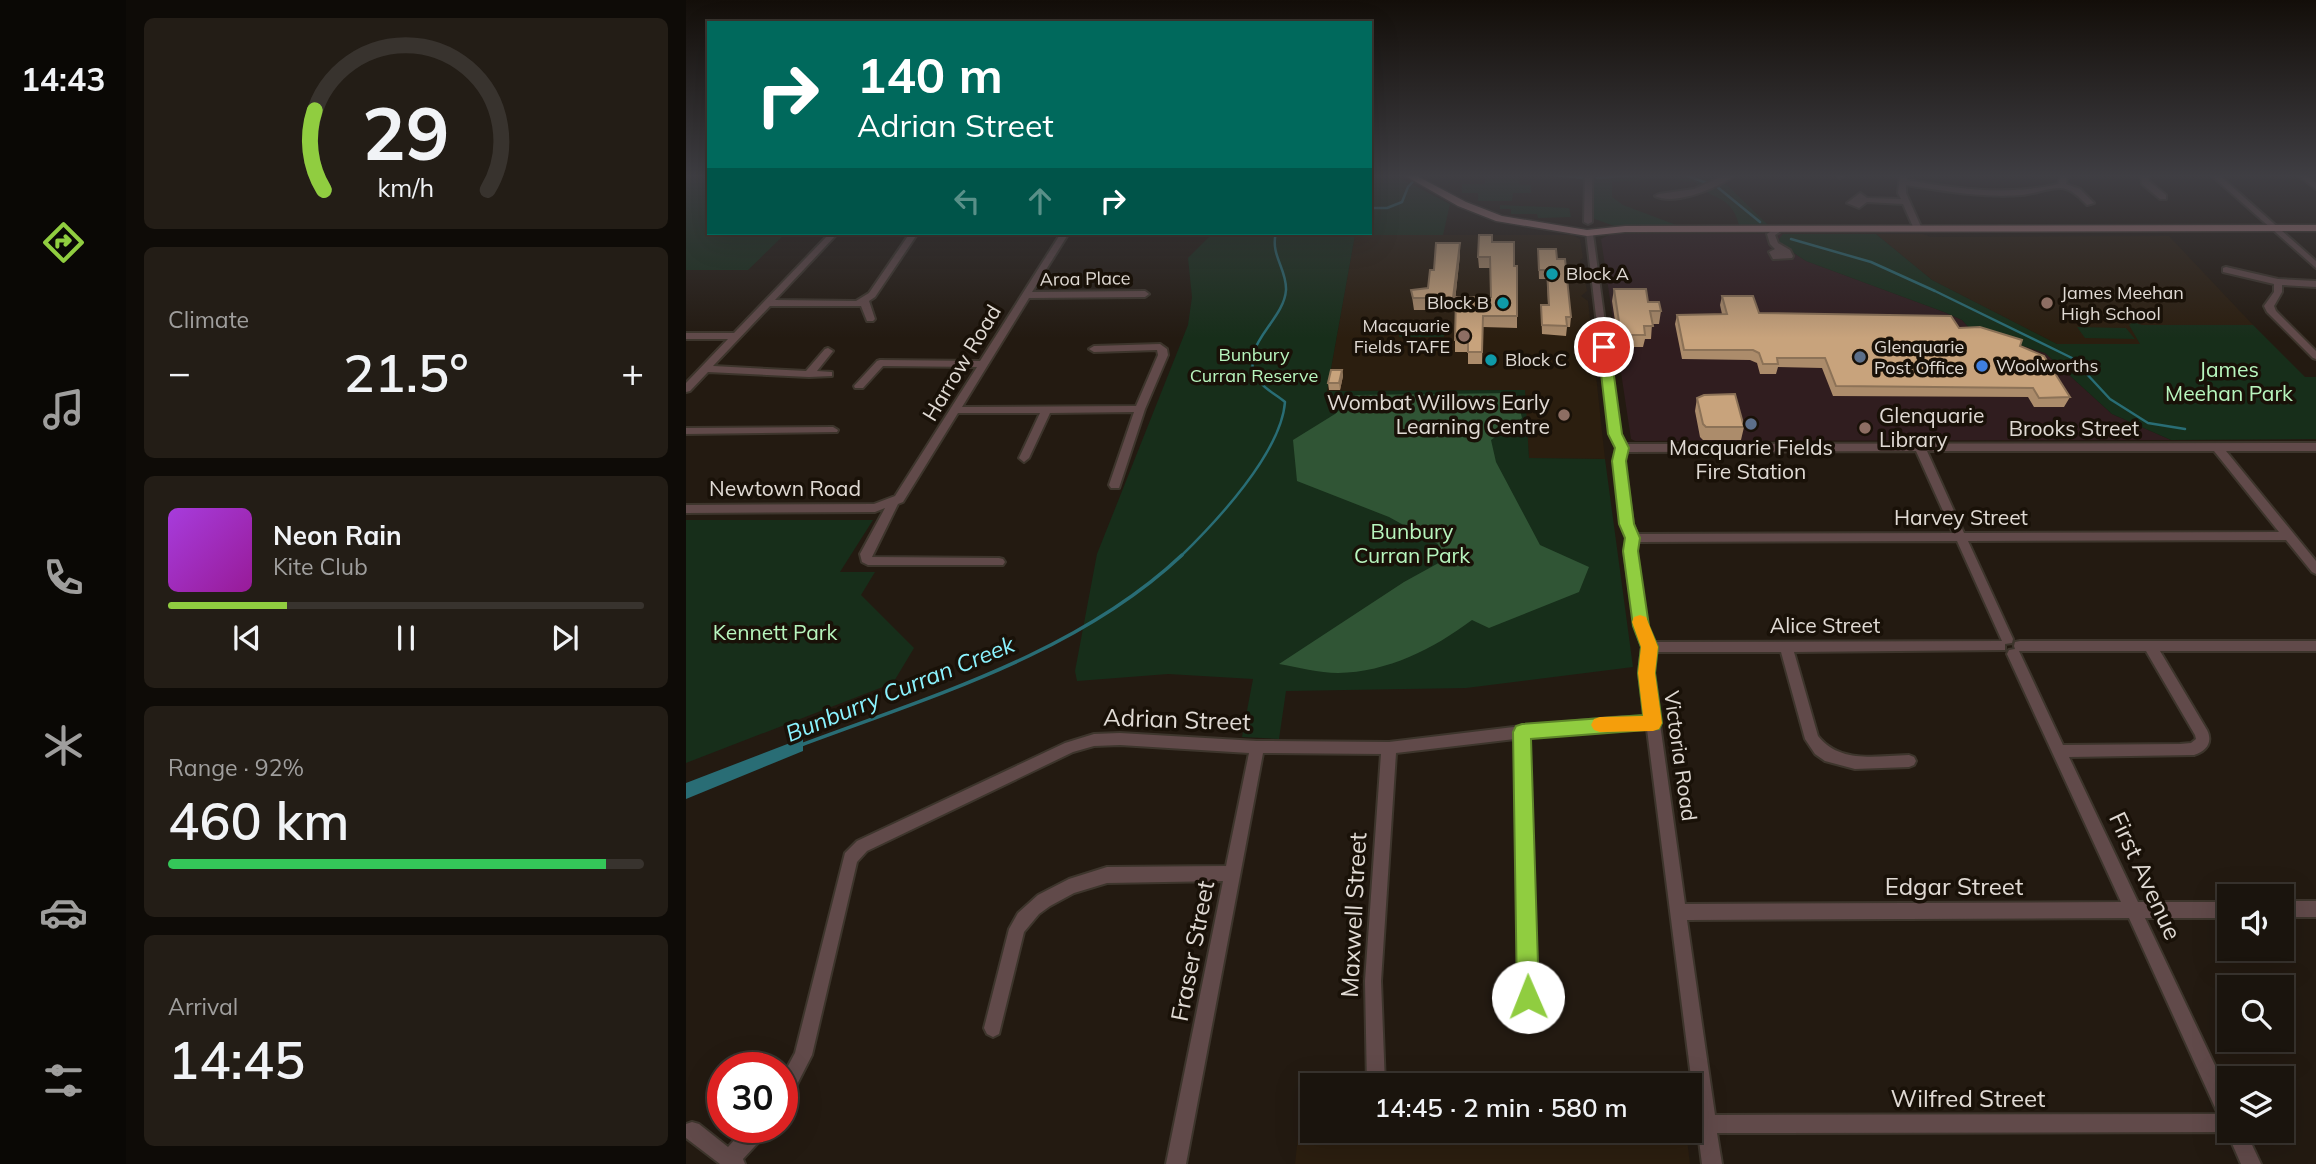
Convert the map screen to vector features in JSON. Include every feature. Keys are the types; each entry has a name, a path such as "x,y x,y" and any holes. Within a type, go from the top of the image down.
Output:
{"main road":[{"path":"1750,229 1770,232 1902,229"}],"street":[{"name":"Victoria Road","path":"1589,229 1615,434 1622,448 1619,461 1627,524 1633,538 1630,551 1641,626 1649,647 1646,673 1712,1164"},
{"path":"2276,229 2316,265"},
{"path":"1770,232 1777,251"},
{"path":"686,389 832,235"},
{"path":"768,303 851,305 864,301 872,295 913,235"},
{"name":"Harrow Road","path":"999,562 872,562 866,559 866,554 890,512 889,504 904,493 1064,235"},
{"path":"2226,270 2278,282 2316,284"},
{"path":"2278,282 2278,292 2269,306 2272,312 2316,355"},
{"name":"Aroa Place","path":"1026,295 1145,294"},
{"path":"864,301 870,319"},
{"path":"686,336 737,336"},
{"path":"1094,349 1157,346 1162,349 1163,355 1140,409 1115,485"},
{"path":"809,374 828,351"},
{"path":"859,386 874,366 882,362 985,363"},
{"path":"705,369 829,374"},
{"path":"957,410 1140,409"},
{"path":"1024,458 1046,410"},
{"path":"686,431 833,430"},
{"name":"Brooks Street","path":"1622,448 2316,447"},
{"name":"First Avenue","path":"1920,448 2217,1092"},
{"path":"2218,448 2316,569"},
{"name":"Newtown Road","path":"686,509 889,504"},
{"name":"Harvey Street","path":"1633,538 2290,537"},
{"name":"Alice Street","path":"1649,647 2316,646"},
{"path":"1786,648 1812,739 1818,751 1840,762 1909,761"},
{"path":"2059,751 2180,750 2194,749 2203,742 2202,734 2151,648"},
{"name":"Adrian Street","path":"798,1065 803,1055 850,858 862,846 1070,747 1094,740 1120,739 1257,747 1389,748 1522,732 1622,723 1653,723"},
{"path":"1522,732 1528,1024"},
{"name":"Fraser Street","path":"1176,1164 1257,747"},
{"name":"Maxwell Street","path":"1376,1073 1373,981 1389,748"},
{"path":"993,1028 1017,929 1023,917 1036,907 1088,879 1107,875 1233,873"},
{"path":"2294,909 2316,909"},
{"name":"Edgar Street","path":"1678,912 2217,910"},
{"name":"Wilfred Street","path":"1707,1124 2217,1121"},
{"path":"692,1131 732,1162 747,1143"},
{"path":"2241,1143 2251,1164"}],"shaded area":[{"path":"1611,234 1783,234 1780,244 1806,261 1944,312 1962,320 1971,330 2045,353 2112,414 2171,440 1635,441 1631,439 1601,239"},
{"name":"James Meehan High School","path":"1876,234 1923,234 1931,237 2169,236 2253,325 2141,325 2133,322 2130,325 2141,344 2057,344 1932,280"},
{"name":"Macquarie Fields TAFE","path":"1355,235 1572,235 1580,239 1583,258 1580,260 1581,271 1584,273 1587,291 1581,296 1588,301 1605,459 1529,458 1524,390 1327,391"},
{"path":"1300,1127 1300,1143 1687,1143 1690,1164 1295,1164"}],"green space":[{"path":"686,229 707,229 707,235 784,235 748,270 686,270"},
{"name":"Bunbury Curran Park","path":"1372,229 1444,229 1443,235 1372,235"},
{"name":"James Meehan Park","path":"1783,234 1876,234 1932,280 2057,344 2140,344 2129,325 2133,322 2142,325 2253,325 2305,377 2316,377 2316,439 2171,440 2112,414 2045,353 1971,330 1962,320 1944,312 1806,261 1780,244 1779,239"},
{"name":"Bunbury Curran Park","path":"1211,235 1355,235 1327,391 1525,390 1529,458 1605,459 1633,667 1466,688 1286,691 1279,739 1242,737 1253,679 1168,674 1077,681 1075,671 1097,554 1188,325 1192,297 1188,258"},
{"path":"1400,323 1445,323 1444,337 1399,337"},
{"path":"2077,327 2126,328 2135,339 2085,338"},
{"path":"1516,393 1522,418 1491,440 1496,462 1540,545 1589,567 1579,592 1489,628 1472,620 1426,649 1375,668 1331,673 1279,664 1404,582 1444,560 1438,544 1389,517 1297,481 1293,440 1335,414 1355,395"},
{"name":"Kennett Park","path":"686,520 873,520 840,572 875,572 861,595 914,648 893,683 686,763"}],"water":[{"path":"803,738 803,751 686,799 686,783"}],"building":[{"path":"1479,235 1492,235 1492,242 1514,242 1517,316 1483,316 1482,352 1468,352 1468,340 1455,340 1456,297 1491,297 1490,257 1478,257"},
{"path":"1436,243 1460,243 1453,298 1413,298 1411,290 1428,288 1430,270 1434,270"},
{"path":"1538,249 1556,249 1557,259 1565,259 1571,317 1566,317 1567,326 1542,325 1541,305 1549,305 1547,270 1539,270"},
{"path":"1614,289 1646,289 1648,302 1659,302 1661,311 1650,311 1653,326 1644,326 1645,335 1621,335"},
{"path":"1722,296 1753,296 1759,313 1951,316 1959,328 1980,327 2022,340 2020,346 2044,356 2070,397 2039,398 2033,388 1836,386 1825,358 1777,358 1778,364 1763,364 1759,353 1753,350 1684,350 1677,315 1727,314"},
{"path":"1331,370 1342,370 1339,383 1328,383"},
{"path":"1735,394 1744,427 1706,427 1697,398 1704,395"}],"waterway":[{"name":"Bunburry Curran Creek","path":"1182,555 1228,506 1260,464 1281,422 1285,402 1260,382 1253,370 1252,358 1262,336 1277,314 1286,290 1275,248 1276,235"},
{"path":"1791,239 1871,262 1935,291 2072,358 2110,399 2148,423 2185,429"},
{"name":"Bunburry Curran Creek","path":"801,745 952,689 1050,645 1097,619 1141,589 1182,555"}],"slow traffic":[{"path":"1600,725 1653,723 1646,673 1649,647 1640,622"}],"place":[{"name":"Block A","path":"1552,274"},
{"name":"Block B","path":"1503,303"},
{"name":"James Meehan High School","path":"2047,303"},
{"name":"Macquarie Fields TAFE","path":"1464,336"},
{"name":"Glenquarie Post Office","path":"1860,357"},
{"name":"Block C","path":"1491,360"},
{"name":"Woolworths","path":"1982,366"},
{"name":"Wombat Willows Early Learning Centre","path":"1564,415"},
{"name":"Macquarie Fields Fire Station","path":"1751,424"},
{"name":"Glenquarie Library","path":"1865,428"}],"route":[{"path":"1528,997 1522,732 1622,723 1653,723 1646,673 1649,647 1641,626 1630,551 1633,538 1627,524 1619,461 1622,448 1615,434 1604,347"}],"park label":[{"name":"Bunbury Curran Reserve","path":"1254,365"}]}
